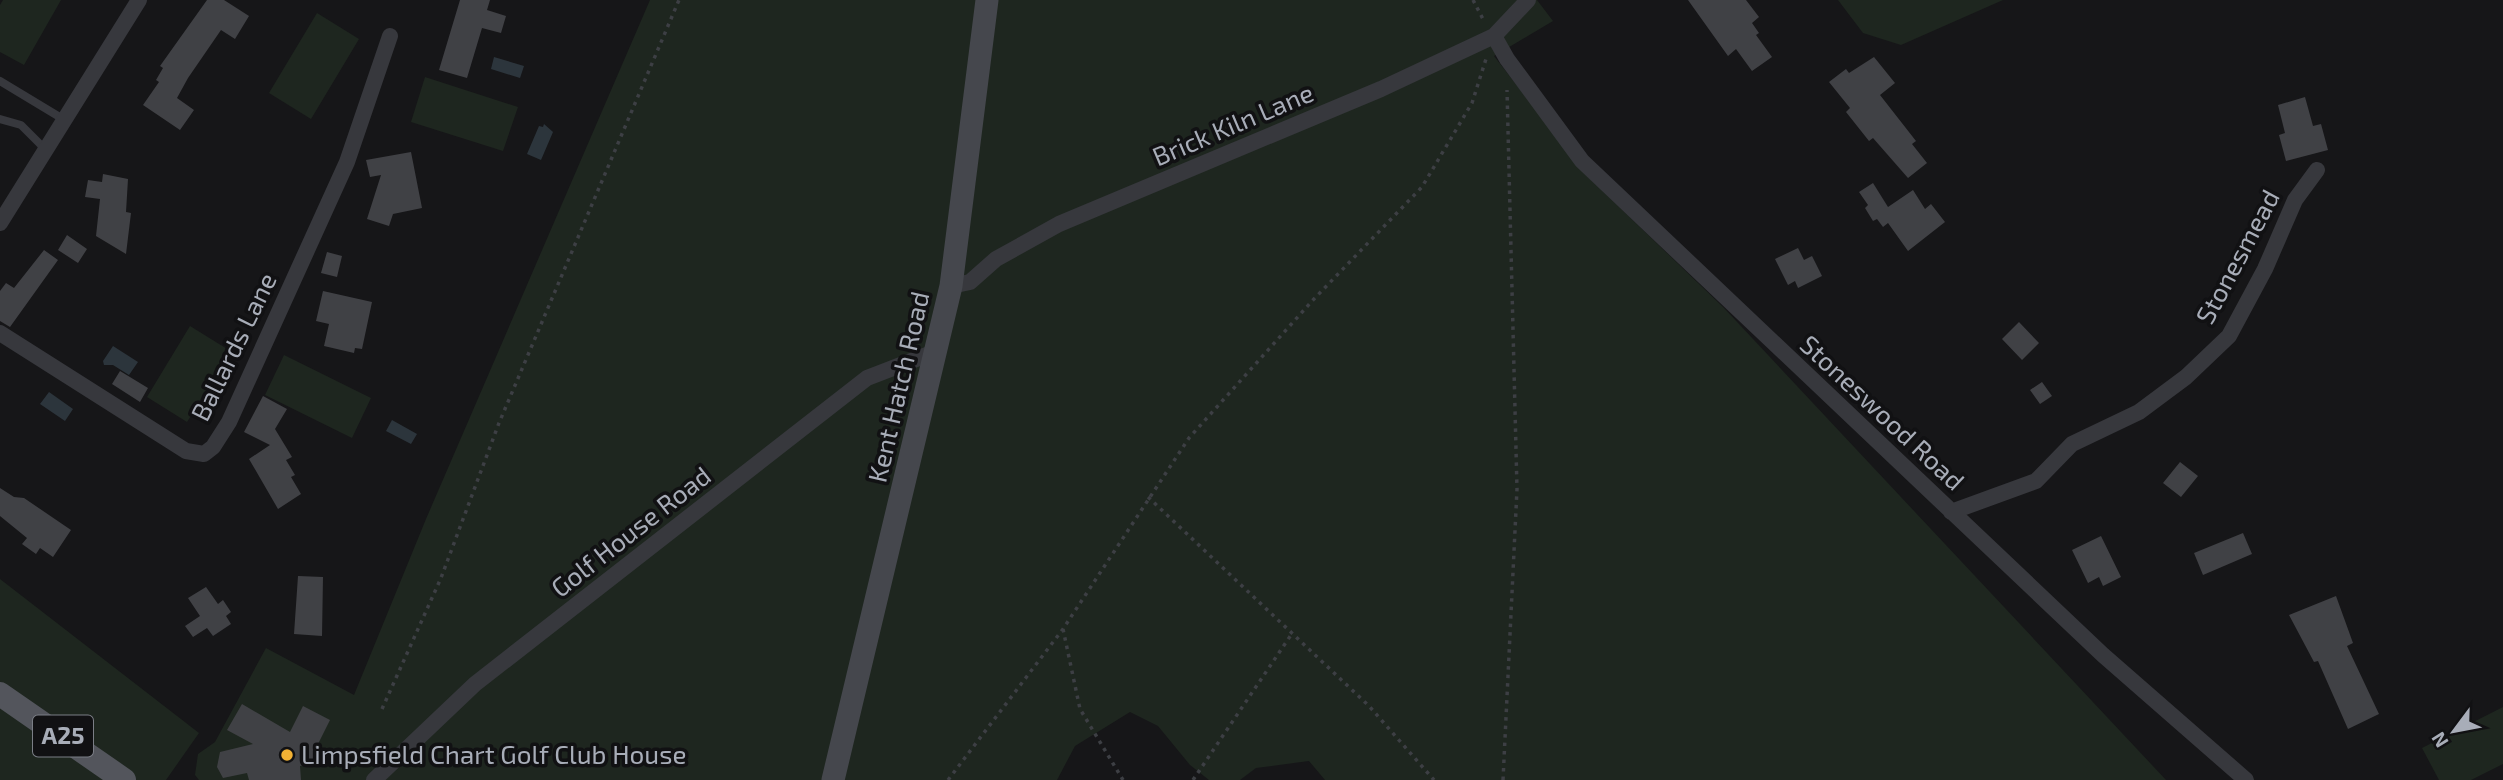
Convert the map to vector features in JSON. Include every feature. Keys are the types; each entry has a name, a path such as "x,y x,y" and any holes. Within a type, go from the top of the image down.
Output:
{"main road":[{"name":"Kent Hatch Road","path":"833,780 951,286 987,0"},
{"name":"A25","path":"0,694 124,780"}],"street":[{"path":"0,223 139,0"},
{"name":"Brick Kiln Lane","path":"951,286 970,282 996,258 1059,224 1381,89 1494,36 1528,0"},
{"name":"Ballards Lane","path":"0,333 186,451 204,454 213,447 229,422 347,163 390,36"},
{"name":"Stoneswood Road","path":"1494,36 1507,59 1582,161 2103,655 2246,780"},
{"name":"Stonesmead","path":"1951,512 2036,481 2072,444 2138,412 2186,377 2229,336 2265,270 2294,200 2317,170"},
{"name":"Golf House Road","path":"374,780 475,684 867,378 937,351"}],"lane":[{"path":"0,81 63,119"},
{"path":"0,119 21,125 46,149"}],"path":[{"path":"382,709 441,578 499,423 679,0"},
{"path":"948,780 1063,629 1189,438 1313,300 1422,187 1472,103 1494,36 1473,0"},
{"path":"1503,780 1517,489 1507,59"},
{"path":"1148,498 1369,706 1434,780"},
{"path":"1063,629 1080,709 1123,780"},
{"path":"1193,780 1293,632"}],"shaded area":[{"path":"3,0 61,0 24,65 0,52 0,5"},
{"path":"650,0 1537,0 1553,21 1494,56 1589,178 1723,307 2166,780 1325,780 1309,761 1256,768 1240,780 1209,780 1190,765 1158,726 1130,712 1075,746 1057,780 199,780 195,775 198,754 215,742 266,648 354,695 426,519"},
{"path":"1838,0 2003,0 1901,45 1863,33"},
{"path":"317,13 359,39 311,119 269,93"},
{"path":"494,57 524,66 520,78 491,69"},
{"path":"425,77 518,107 503,151 411,122"},
{"path":"544,124 553,132 541,160 527,154 539,126 543,127"},
{"path":"190,326 232,352 187,422 147,397"},
{"path":"113,346 138,362 129,375 113,365 104,365 103,361"},
{"path":"284,355 371,398 352,438 265,395"},
{"path":"49,392 73,409 65,421 40,404"},
{"path":"392,420 417,434 411,444 386,431"},
{"path":"0,579 199,733 166,780 0,780"},
{"path":"2503,707 2503,764 2471,780 2439,780 2422,748"}],"building":[{"path":"207,0 224,0 249,16 235,39 221,30 188,78 177,98 194,110 180,130 143,105 159,82 156,80 163,68 160,66"},
{"path":"460,0 490,0 487,10 506,16 501,33 482,28 467,78 439,70"},
{"path":"1688,0 1746,0 1759,17 1752,23 1759,33 1756,35 1772,57 1752,71 1736,49 1728,56"},
{"path":"1874,57 1895,83 1880,95 1916,141 1912,144 1927,163 1908,178 1873,138 1869,141 1846,112 1850,108 1829,82 1846,69 1849,73"},
{"path":"2305,97 2313,126 2321,124 2328,150 2286,161 2279,135 2285,133 2278,105"},
{"path":"411,152 422,208 393,214 389,226 367,219 381,175 370,177 366,160"},
{"path":"103,174 128,179 126,212 131,213 126,254 96,236 100,199 85,197 88,180 102,182"},
{"path":"1873,183 1888,207 1913,190 1925,209 1931,204 1945,222 1908,251 1888,223 1883,227 1877,219 1873,221 1865,208 1868,205 1859,192"},
{"path":"67,235 87,249 78,263 58,250"},
{"path":"1798,248 1804,260 1812,256 1822,276 1798,288 1795,281 1788,285 1775,259"},
{"path":"44,250 58,260 10,327 0,321 0,291 6,283 14,288"},
{"path":"327,252 342,256 337,277 321,273"},
{"path":"323,291 372,302 362,349 355,348 354,353 324,346 329,324 316,321"},
{"path":"2019,322 2039,343 2022,360 2002,339"},
{"path":"120,371 148,388 140,402 112,384"},
{"path":"2042,382 2052,396 2040,404 2030,390"},
{"path":"263,396 287,409 275,429 292,457 286,460 295,475 291,477 301,494 278,509 249,459 270,445 244,432"},
{"path":"2180,462 2198,476 2181,497 2163,483"},
{"path":"0,488 14,497 24,498 71,530 53,557 40,548 36,554 22,544 27,538 0,516"},
{"path":"2243,533 2252,554 2203,575 2194,553"},
{"path":"2101,536 2121,577 2103,586 2099,577 2088,583 2072,550"},
{"path":"298,576 323,577 322,636 294,634"},
{"path":"206,587 218,604 223,600 231,612 226,616 231,624 213,636 207,628 193,637 185,626 200,616 188,598"},
{"path":"2336,596 2353,643 2347,646 2379,714 2348,729 2318,661 2314,662 2289,615"},
{"path":"242,704 290,732 303,706 330,720 316,748 319,762 300,766 301,780 249,780 247,773 223,778 217,767 220,752 253,744 227,730"}],"place":[{"name":"Limpsfield Chart Golf Club House","path":"287,755"}]}
